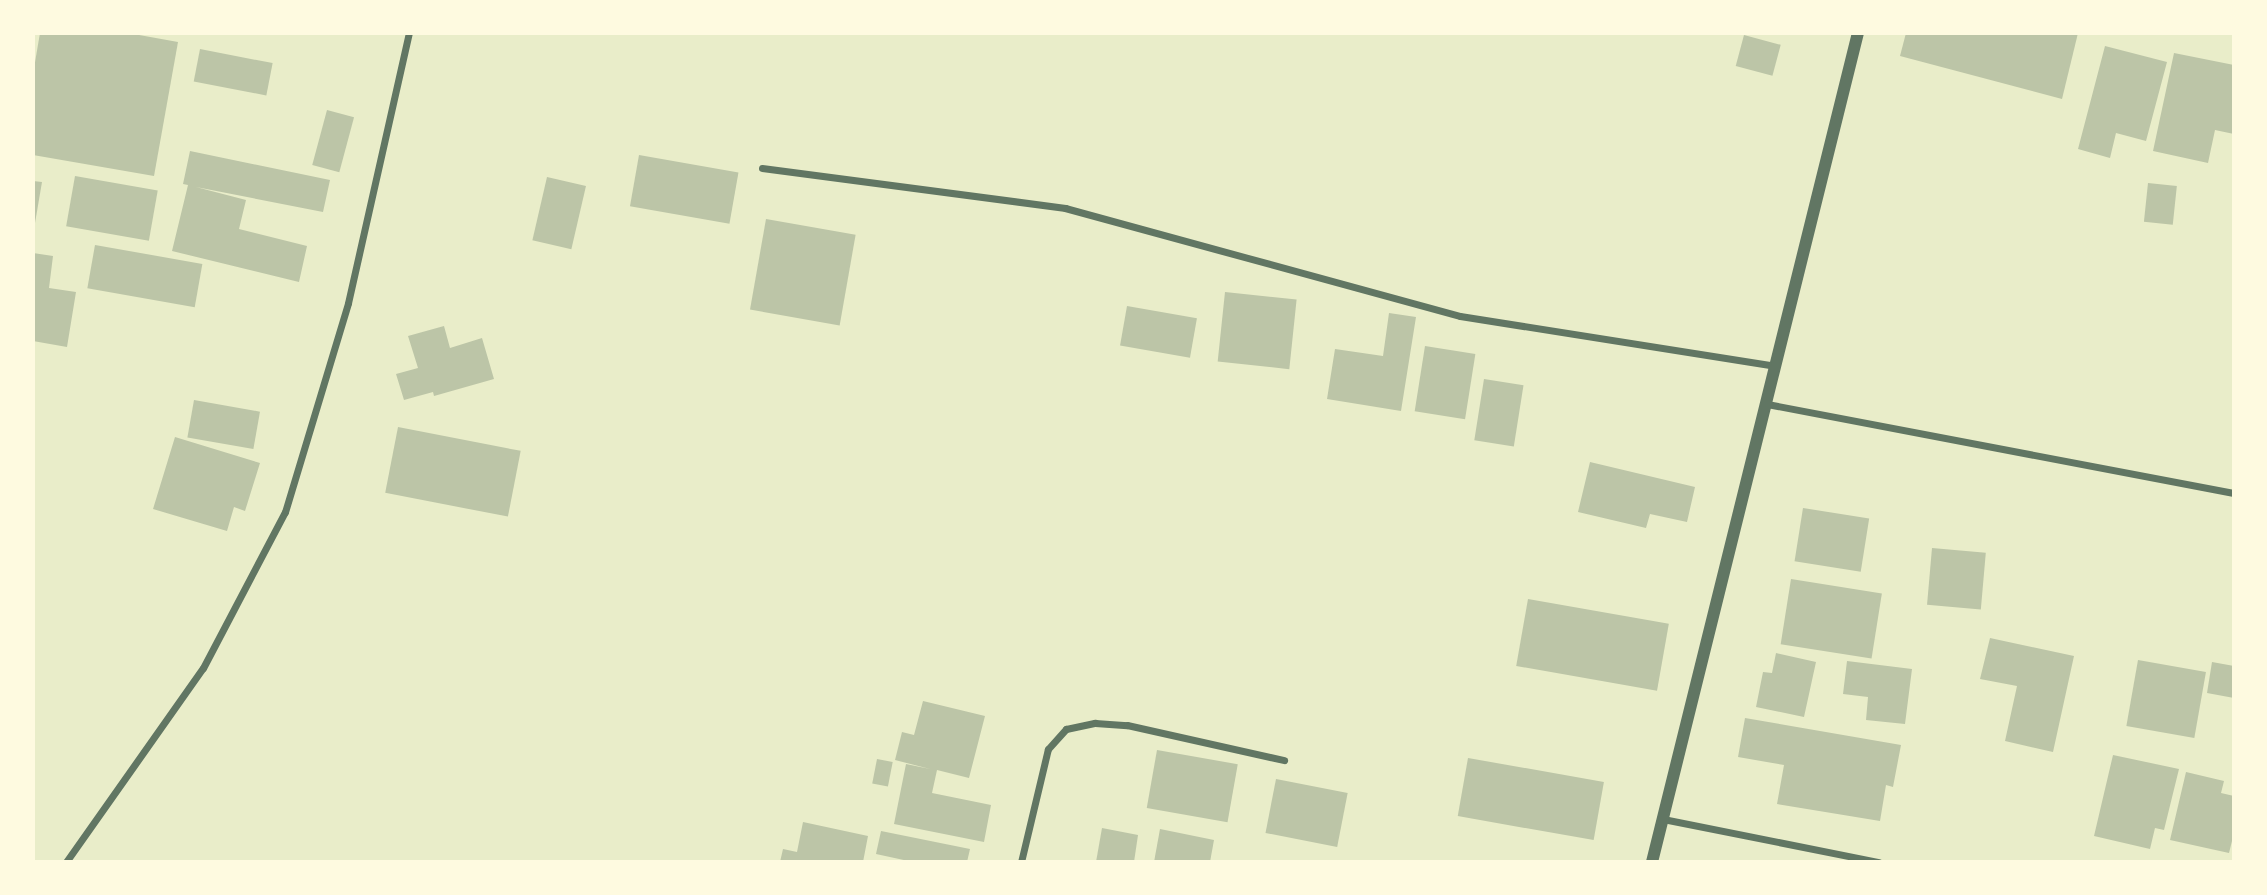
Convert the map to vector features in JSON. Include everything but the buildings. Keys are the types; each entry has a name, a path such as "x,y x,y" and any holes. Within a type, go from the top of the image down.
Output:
{"street":[{"path":"66,862 203,668 285,512 348,303 409,33"},
{"path":"1652,862 1858,33"},
{"path":"762,168 1065,208 1460,316 1776,366"},
{"path":"1767,404 2234,493"},
{"path":"1021,862 1048,749 1066,729 1095,723 1127,725 1284,760"},
{"path":"1663,819 1879,862"}]}
